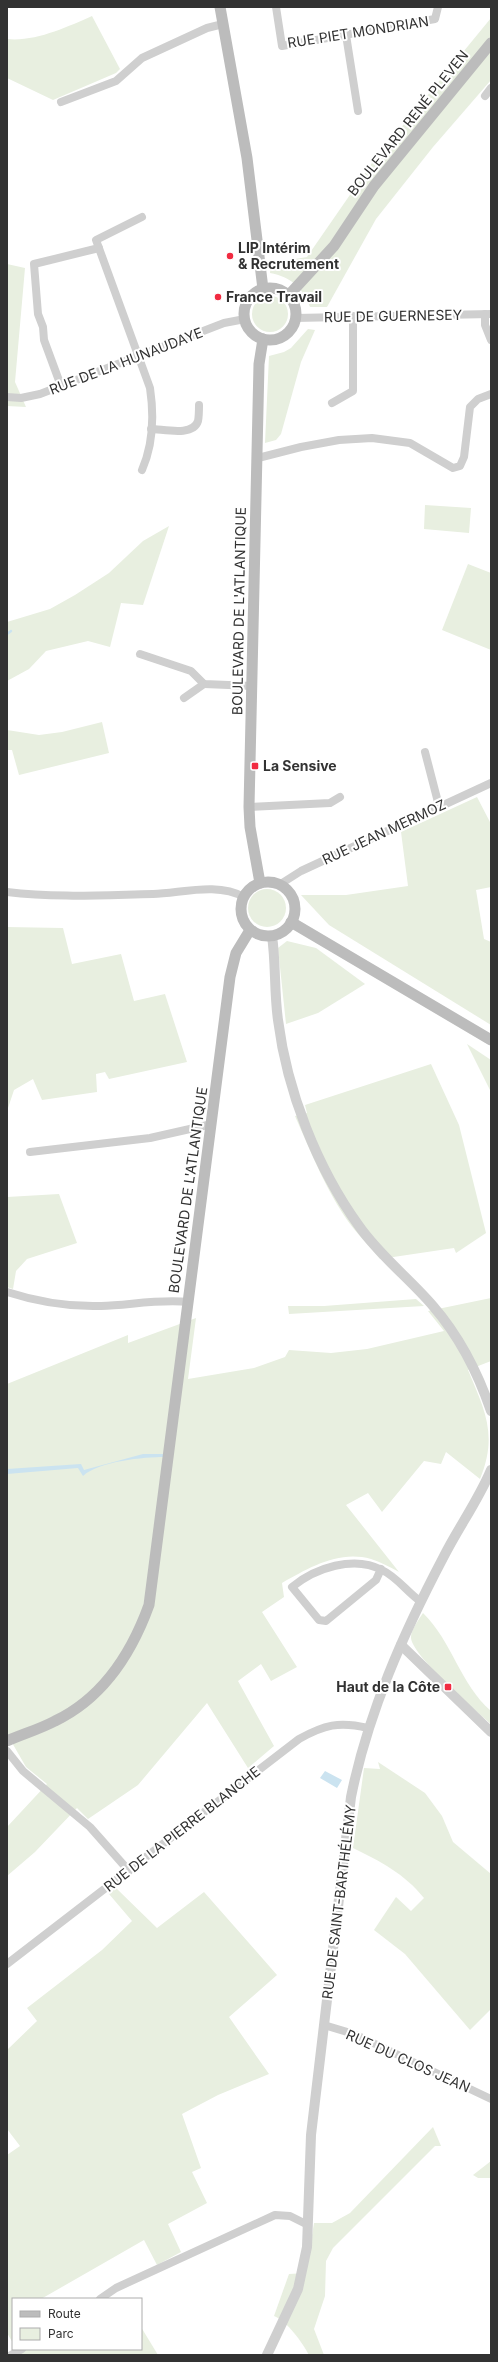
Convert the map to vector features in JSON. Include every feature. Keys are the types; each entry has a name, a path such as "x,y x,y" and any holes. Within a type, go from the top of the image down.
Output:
{"main road":[{"path":"220,7 247,158 263,289"},
{"name":"BOULEVARD RENÉ PLEVEN","path":"288,296 334,246 374,186 491,44"},
{"path":"263,289 277,289 288,296 295,310 295,318 287,333 280,338 263,339 251,332 244,319 244,312 250,297 263,289"},
{"name":"BOULEVARD DE L'ATLANTIQUE","path":"260,883 250,827 249,807 253,686 259,364 263,339"},
{"path":"260,883 279,885 287,890 294,905 291,922 280,933 272,936 264,936 250,930 241,914 244,897 248,891 260,883"},
{"path":"291,922 491,1040"},
{"name":"BOULEVARD DE L'ATLANTIQUE","path":"7,1741 56,1720 103,1685 123,1660 138,1634 149,1605 230,977 236,953 250,930"}],"street":[{"name":"RUE PIET MONDRIAN","path":"276,7 282,46 435,19 438,7"},
{"path":"61,102 116,81 142,58 207,28 223,24"},
{"path":"346,35 358,111"},
{"path":"485,96 491,88"},
{"path":"142,217 96,240 150,388 151,429 149,452 142,470"},
{"path":"61,386 44,340 43,327 38,314 34,264 99,248"},
{"path":"488,314 485,325 491,340"},
{"name":"RUE DE GUERNESEY","path":"295,318 488,314"},
{"path":"332,403 353,391 353,316"},
{"name":"RUE DE LA HUNAUDAYE","path":"7,397 21,398 61,386 224,324 244,319"},
{"path":"258,458 301,447 338,440 380,439 417,445 453,468 460,466 464,458 470,407 478,399 491,394"},
{"path":"151,429 187,430 192,428 198,421 199,405"},
{"path":"140,654 191,671 204,684"},
{"path":"184,698 204,684 253,686"},
{"path":"425,752 439,806"},
{"name":"RUE JEAN MERMOZ","path":"279,885 301,871 491,783"},
{"path":"249,807 330,803 340,797"},
{"path":"7,892 70,896 169,893 218,889 244,897"},
{"path":"272,936 278,1020 288,1071 314,1145 342,1199 359,1227 386,1258 432,1305 457,1337 485,1393 491,1411"},
{"path":"30,1152 150,1138 212,1124"},
{"path":"7,1292 46,1302 67,1305 101,1306 174,1301 188,1302"},
{"name":"RUE DE SAINT-BARTHÉLÉMY","path":"267,2355 298,2289 308,2247 311,2136 351,1797 359,1757 368,1728 420,1601 491,1470"},
{"path":"381,1569 376,1580 326,1621 319,1620 292,1587 304,1578 337,1565 370,1565 381,1569 420,1601"},
{"path":"401,1645 491,1732"},
{"name":"RUE DE LA PIERRE BLANCHE","path":"7,1964 129,1871 230,1790 299,1739 322,1726 336,1724 368,1728"},
{"path":"7,1751 23,1771 90,1826 129,1871"},
{"name":"RUE DU CLOS JEAN","path":"324,2025 354,2034 491,2099"},
{"path":"101,2298 116,2288 275,2215 290,2216 308,2225"},
{"path":"11,2355 20,2350"}],"green space":[{"path":"92,16 120,69 116,73 53,100 7,78 7,39 40,36 62,29"},
{"path":"491,18 491,80 433,147 376,219 327,307 310,307 304,294 295,284 284,277 270,273 271,263 307,257 372,163"},
{"path":"7,264 25,268 15,382 26,407 7,406"},
{"path":"274,296 283,301 287,307 287,321 283,327 274,332 266,332 257,327 253,321 252,310 257,301 263,297"},
{"path":"308,329 315,330 301,362 281,434 276,440 265,443 269,356 284,352 291,348"},
{"path":"425,505 471,508 469,533 424,529"},
{"path":"169,526 143,605 121,603 110,647 88,641 46,651 29,669 7,681 7,622 50,609 75,595 109,573 143,541"},
{"path":"468,564 491,573 491,650 442,630"},
{"path":"102,722 109,753 19,775 12,750 7,750 7,730 39,735 62,732"},
{"path":"477,797 491,824 491,887 476,890 484,939 491,942 491,1025 329,925 301,895 346,895 408,886 401,832"},
{"path":"267,889 277,892 283,898 286,908 283,918 277,924 267,927 257,924 251,918 248,908 251,898 257,892"},
{"path":"7,927 63,928 72,964 121,954 134,1001 165,994 187,1062 109,1079 105,1072 96,1074 97,1092 42,1100 33,1079 14,1090 7,1111"},
{"path":"287,941 316,948 365,984 318,1013 286,1024 278,948"},
{"path":"467,1044 491,1060 491,1092"},
{"path":"431,1064 459,1125 486,1233 456,1253 454,1248 380,1259 354,1229 336,1203 328,1189 295,1116 307,1113 305,1105"},
{"path":"59,1194 77,1243 27,1259 16,1271 13,1289 7,1287 7,1197"},
{"path":"491,1298 491,1361 468,1370 480,1398 489,1436 488,1449 480,1479 446,1452 441,1464 424,1461 382,1512 368,1493 346,1505 399,1572 371,1559 359,1557 347,1557 324,1562 313,1566 282,1583 284,1597 262,1612 297,1667 271,1681 261,1664 238,1681 274,1746 248,1768 207,1703 138,1785 88,1819 77,1808 35,1852 7,1876 7,1827 47,1784 26,1767 7,1734 7,1384 128,1335 128,1343 196,1318 188,1379 254,1368 285,1357 289,1350 331,1353 367,1349 444,1331 428,1311"},
{"path":"416,1299 424,1306 289,1314 288,1306 324,1306"},
{"path":"423,1613 442,1636 471,1688 491,1711 491,1724 432,1669 414,1645 411,1634"},
{"path":"378,1762 425,1793 442,1816 453,1842 491,1874 491,2009 470,2030 405,1954 374,1930 396,1897 411,1911 424,1898 417,1889 392,1869 353,1848 364,1768 380,1769"},
{"path":"116,1888 157,1928 204,1892 277,1975 229,2017 269,2074 218,2095 182,2114 201,2168 192,2172 207,2203 168,2224 181,2252 157,2265 144,2240 43,2298 12,2298 12,2341 7,2333 7,2155 20,2146 7,2129 7,2050 37,2021 27,2008 102,1950 132,1921 109,1894"},
{"path":"433,2127 441,2146 435,2146 333,2248 326,2261 325,2296 314,2329 324,2355 309,2355 299,2339 284,2323 274,2316 289,2274 306,2273 314,2223 332,2223 350,2213"},
{"path":"491,2161 491,2178 478,2178 473,2175"},
{"path":"142,2329 158,2355 18,2355 16,2350 142,2350"}],"water":[{"path":"143,1454 165,1454 165,1457 134,1459 110,1463 90,1471 83,1476 78,1468 7,1474 7,1469 81,1464 84,1470"},
{"path":"325,1771 342,1780 337,1788 320,1778"}],"waterway":[{"path":"7,634 11,631"}],"place":[{"name":"LIP Intérim & Recrutement","path":"230,256"},
{"name":"France Travail","path":"218,297"},
{"name":"La Sensive","path":"255,766"},
{"name":"Haut de la Côte","path":"448,1687"}]}
